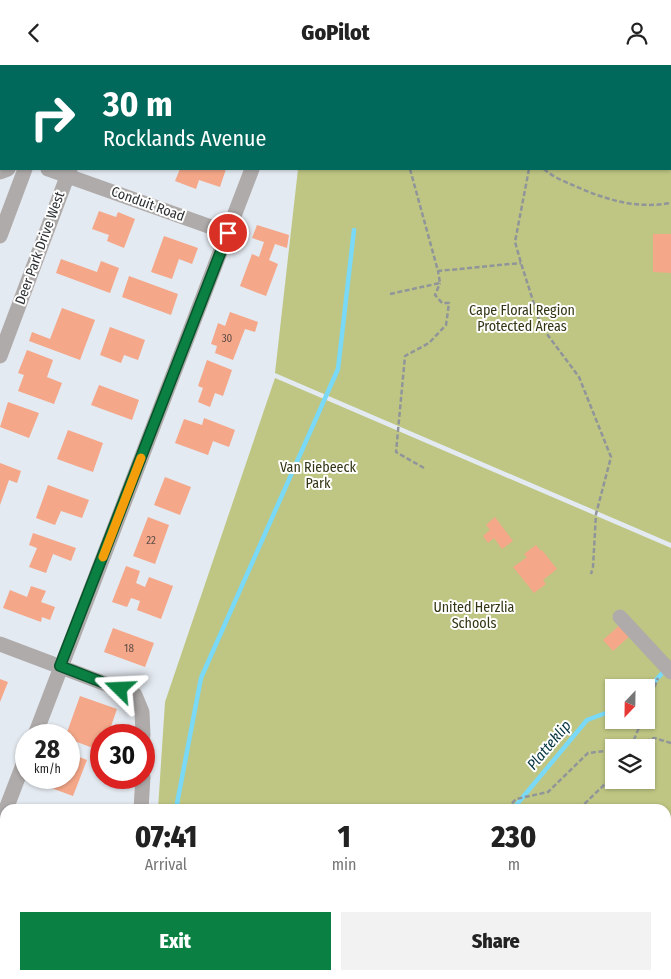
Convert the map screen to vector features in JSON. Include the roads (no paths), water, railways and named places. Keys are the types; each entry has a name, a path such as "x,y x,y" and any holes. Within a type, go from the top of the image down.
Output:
{"street":[{"path":"0,236 25,170"},
{"name":"Conduit Road","path":"55,170 68,172 228,233"},
{"path":"38,724 252,170"},
{"name":"Deer Park Drive West","path":"0,356 68,172"},
{"path":"620,617 667,668"},
{"path":"0,644 135,695 142,712 143,724"},
{"path":"8,804 15,786"},
{"path":"141,804 142,789"}],"waterway":[{"path":"177,804 201,678 338,369 354,230"},
{"name":"Platteklip","path":"655,681 665,670"},
{"name":"Platteklip","path":"517,804 587,720 605,713"}],"park label":[{"name":"Cape Floral Region Protected Areas","path":"522,318"},
{"name":"Van Riebeeck Park","path":"318,476"},
{"name":"United Herzlia Schools","path":"474,615"}]}
